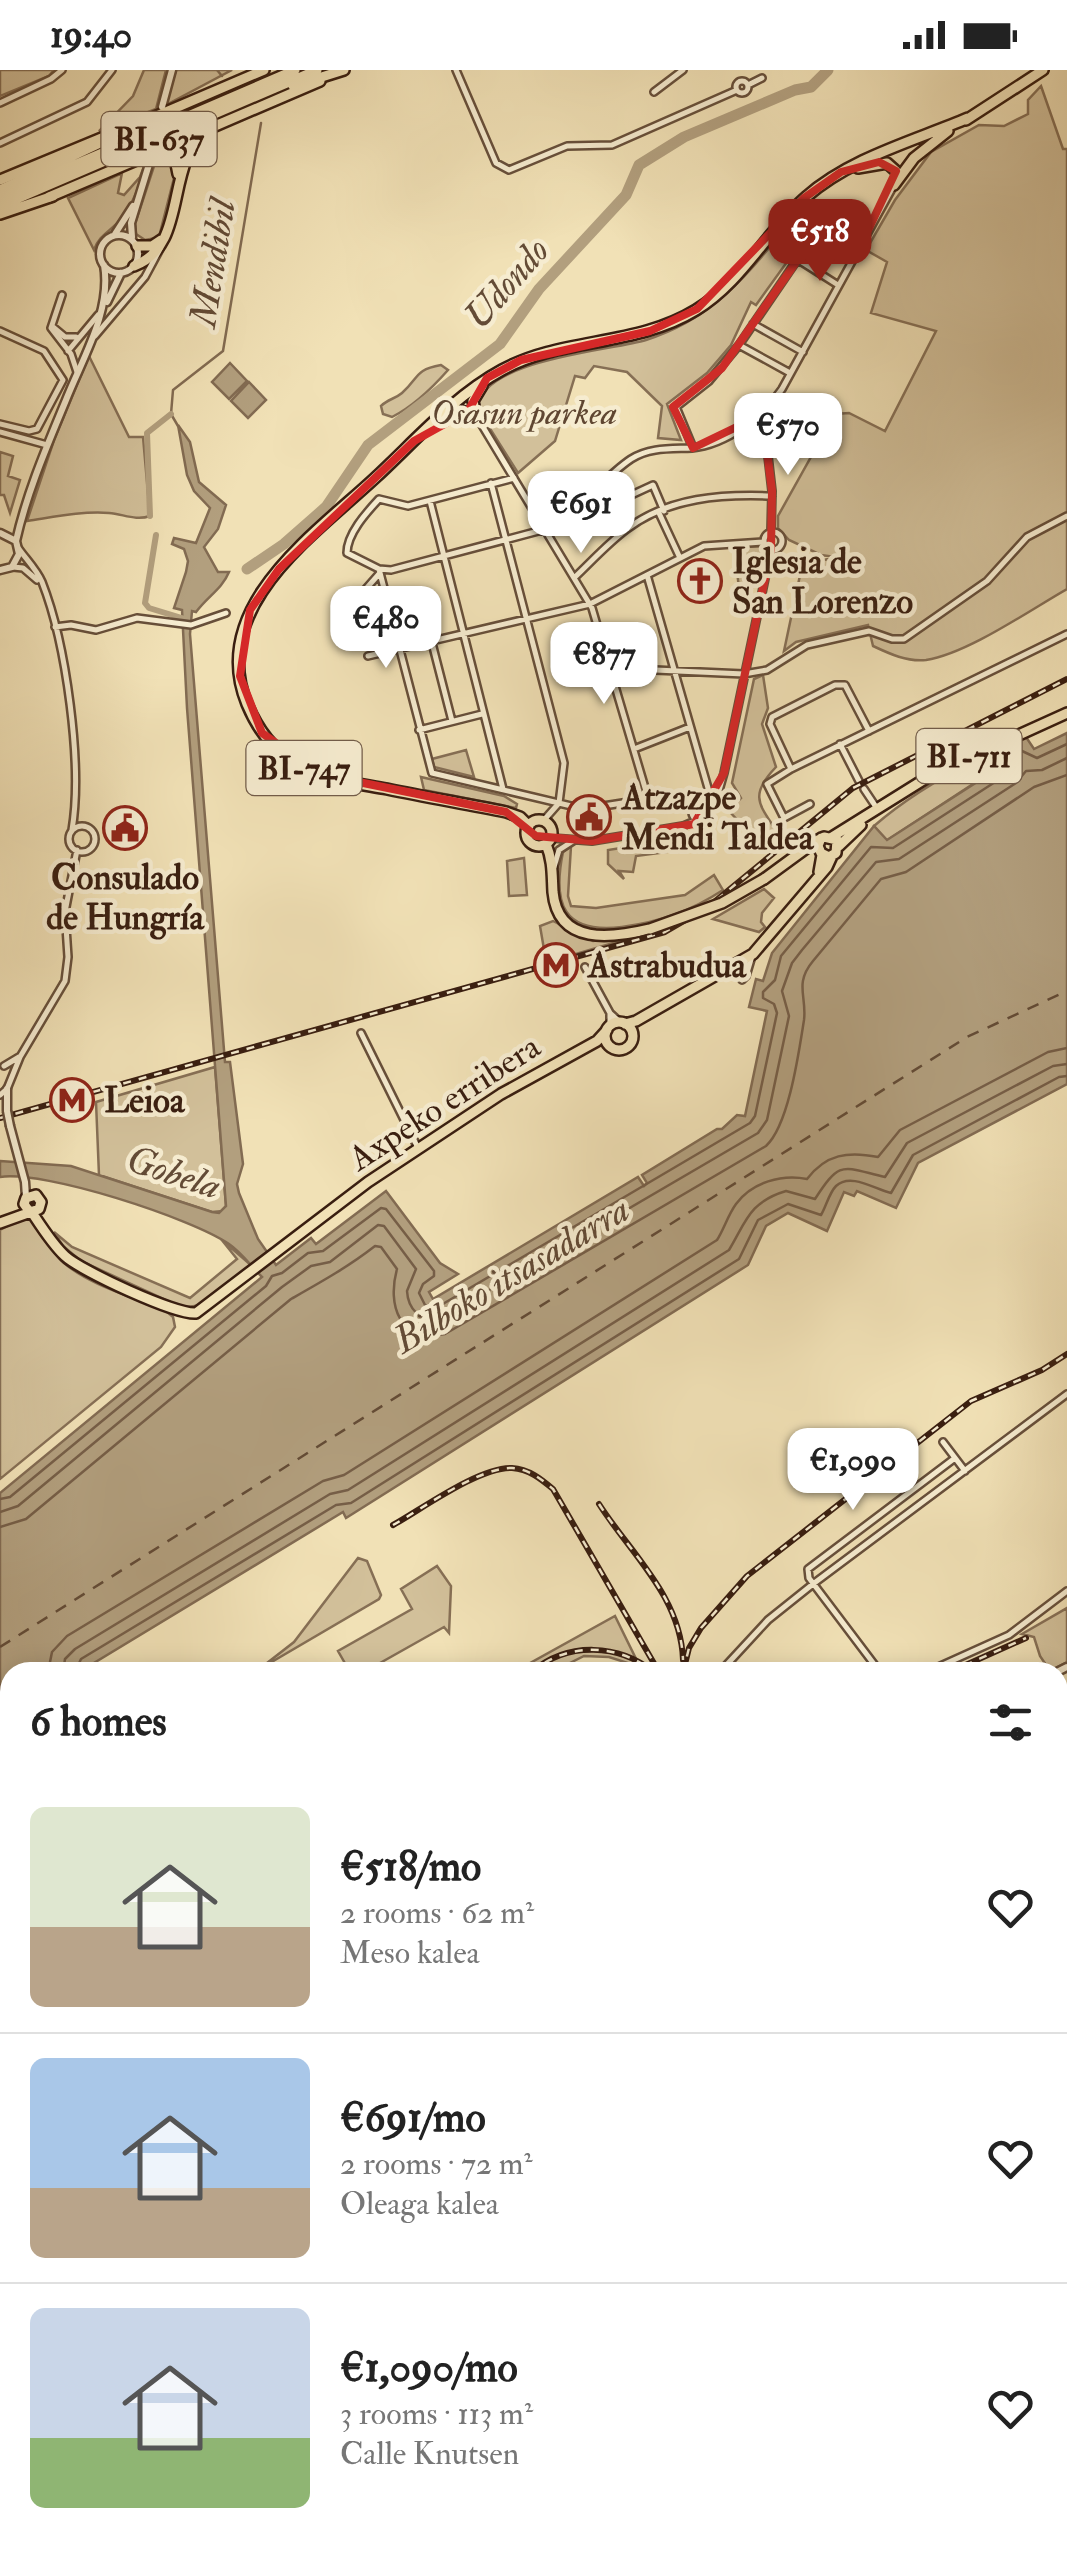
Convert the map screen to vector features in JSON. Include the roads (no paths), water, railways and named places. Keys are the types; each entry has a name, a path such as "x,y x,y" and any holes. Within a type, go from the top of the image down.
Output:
{"main road":[{"path":"229,85 238,70"},
{"path":"0,180 264,70"},
{"name":"BI-637","path":"0,194 295,70"},
{"name":"BI-637","path":"0,206 317,70"},
{"path":"196,123 345,70"},
{"path":"0,216 345,70"},
{"name":"BI-747","path":"549,841 536,846 529,842 528,826 520,817 506,812 336,779 305,769 267,739 243,694 240,644 250,610 264,587 414,442 487,378 539,354 633,336 697,309 738,275 795,207 841,172 968,118 1044,70"},
{"path":"900,170 928,144 968,118"},
{"path":"0,194 145,122"},
{"path":"134,266 148,260 161,246 193,143 208,130"},
{"path":"894,185 906,161 896,148"},
{"path":"158,151 175,159 178,182"},
{"path":"841,172 879,162 900,170"},
{"path":"135,243 152,246 166,234"},
{"path":"475,412 473,401 487,378"},
{"path":"456,403 475,412"},
{"path":"414,442 459,410 475,412"},
{"name":"Axpeko erribera","path":"733,966 762,941 816,875 828,847 876,808 933,774 1067,713"},
{"path":"528,826 535,820 544,820"},
{"name":"BI-747","path":"544,820 552,830 549,841 555,901 560,913 575,929 600,937 650,929 722,903 800,852 828,847"},
{"name":"Axpeko erribera","path":"30,1204 53,1244 75,1264 177,1311 196,1313 418,1148 515,1086 601,1038 608,1028 649,1013 753,954 818,877 828,847"},
{"name":"Axpeko erribera","path":"580,1050 626,1048 649,1013"},
{"path":"623,1023 632,1037"},
{"path":"608,1028 606,1038 610,1046"},
{"path":"0,1224 30,1204"}],"street":[{"path":"0,104 52,80 62,70"},
{"path":"0,143 86,102 112,70"},
{"path":"456,70 496,163 509,170 568,146 612,145 737,90 746,92 748,85 762,78"},
{"path":"654,92 683,70"},
{"path":"162,107 170,73"},
{"path":"737,90 739,79 748,85"},
{"path":"4,571 18,559 20,523 114,282 121,272 134,266 131,223 150,162"},
{"path":"89,344 102,309 106,280 102,246 114,235 144,183"},
{"path":"764,428 774,401 894,185"},
{"path":"693,448 676,408 710,381 739,345 826,220 862,241"},
{"path":"114,235 135,243"},
{"path":"89,344 145,277 161,246"},
{"path":"797,259 838,285"},
{"path":"104,266 121,272"},
{"path":"62,295 51,324 52,332 69,352 78,372"},
{"path":"69,352 76,337 102,309"},
{"path":"51,324 65,337 76,337"},
{"path":"753,324 803,352"},
{"path":"0,331 44,352 63,380 37,430 0,424"},
{"path":"739,345 790,374"},
{"path":"69,352 83,359"},
{"path":"514,478 403,506 379,499 348,539 347,553 379,572 546,528 640,454 693,448 716,441 764,412 774,401"},
{"path":"475,412 590,604 648,798"},
{"path":"368,656 590,604 704,546 763,542 771,532 772,496 764,412"},
{"path":"749,421 764,428"},
{"path":"0,432 48,445"},
{"path":"491,484 562,748 564,763 558,803 544,820"},
{"path":"602,484 628,527"},
{"path":"614,504 653,485 680,558"},
{"path":"574,578 628,527 661,512 710,496 772,496"},
{"path":"430,501 503,790"},
{"path":"611,668 744,674 767,670 807,644 869,631 892,639 912,635 987,581 1027,537 1067,516"},
{"path":"20,523 4,534 18,545 38,575 55,627 64,662 72,731 74,808 70,842 77,850 86,851 94,842 94,834 74,808"},
{"path":"770,550 778,548 782,541 779,534 771,532"},
{"path":"763,542 770,550"},
{"path":"698,820 692,812 718,794 770,550"},
{"path":"4,571 30,571 45,596"},
{"path":"350,607 379,572"},
{"path":"379,572 432,773 588,809 661,797 704,804"},
{"path":"648,575 710,796 704,804"},
{"path":"55,627 70,625 96,630 137,618 192,625 226,613"},
{"path":"810,804 789,818 780,814 767,784 840,744 1067,634"},
{"path":"432,643 452,721"},
{"path":"792,769 771,721 776,714 820,692 845,685 870,731"},
{"path":"419,730 482,714"},
{"path":"634,749 690,728"},
{"path":"840,744 859,781"},
{"path":"864,789 876,808"},
{"path":"549,841 572,842 694,824 708,819 704,804"},
{"path":"72,830 86,826"},
{"path":"554,870 558,850 572,842"},
{"path":"30,1204 4,1101 10,1075 65,981 65,912 77,850"},
{"path":"742,980 753,954"},
{"path":"585,966 610,1013 623,1023"},
{"path":"608,1028 610,1013"},
{"path":"361,1034 418,1148"},
{"path":"10,1075 2,1065 20,1056"},
{"path":"729,1662 768,1620 813,1584 1067,1394"},
{"path":"943,1442 964,1471"},
{"path":"872,1662 807,1575 810,1567 955,1458"},
{"path":"949,1662 1009,1635 1067,1591"}],"water":[{"path":"230,363 247,381 229,399 212,382"},
{"path":"249,382 266,400 248,418 231,401"},
{"name":"Bilboko itsasadarra","path":"178,425 190,442 199,482 226,505 218,529 204,547 218,572 229,572 196,612 192,611 190,634 225,1062 230,1062 243,1164 237,1184 258,1239 276,1265 311,1238 316,1244 386,1191 440,1263 458,1274 429,1292 433,1299 638,1177 644,1186 647,1183 642,1175 722,1129 737,1115 745,1116 767,1011 749,1007 756,979 763,981 772,953 874,826 887,840 1005,764 999,749 1026,737 1034,749 1067,733 1067,1084 918,1163 896,1208 857,1191 854,1196 844,1192 827,1231 788,1213 766,1226 748,1265 346,1518 343,1512 96,1662 0,1662 0,1493 262,1277 229,1244 183,1222 82,1188 0,1177 0,1161 71,1166 212,1212 219,1213 226,1206 182,610 174,608 188,561 184,549 172,544 174,538 196,543 210,508 194,491 187,475"}],"waterway":[{"path":"217,70 222,76"},
{"name":"Udondo","path":"247,569 284,544 326,507 368,445 500,344 539,289 626,195 639,165 684,137 795,90 811,87 828,70"},
{"name":"Mendibil","path":"178,426 171,414 173,390 223,351 261,123"},
{"path":"150,516 147,433 171,414"},
{"path":"156,535 145,603 149,608 185,619"}],"railway":[{"path":"0,1118 665,932 708,907 853,788 1067,679"},
{"path":"686,1662 701,1628 747,1576 971,1401 1042,1370 1067,1354"},
{"path":"393,1525 484,1474 512,1468 534,1475 553,1489 653,1662"},
{"path":"599,1504 664,1596 674,1616 683,1660"},
{"path":"972,1662 1026,1638"},
{"path":"546,1662 561,1655 593,1650 638,1662"}],"place":[{"name":"Iglesia de San Lorenzo","path":"700,581"},
{"name":"Atzazpe Mendi Taldea","path":"589,817"},
{"name":"Consulado de Hungría","path":"125,828"},
{"name":"Astrabudua","path":"556,965"},
{"name":"Leioa","path":"72,1100"}],"park label":[{"name":"Osasun parkea","path":"524,412"}],"water label":[{"name":"Gobela","path":"174,1172"}]}
